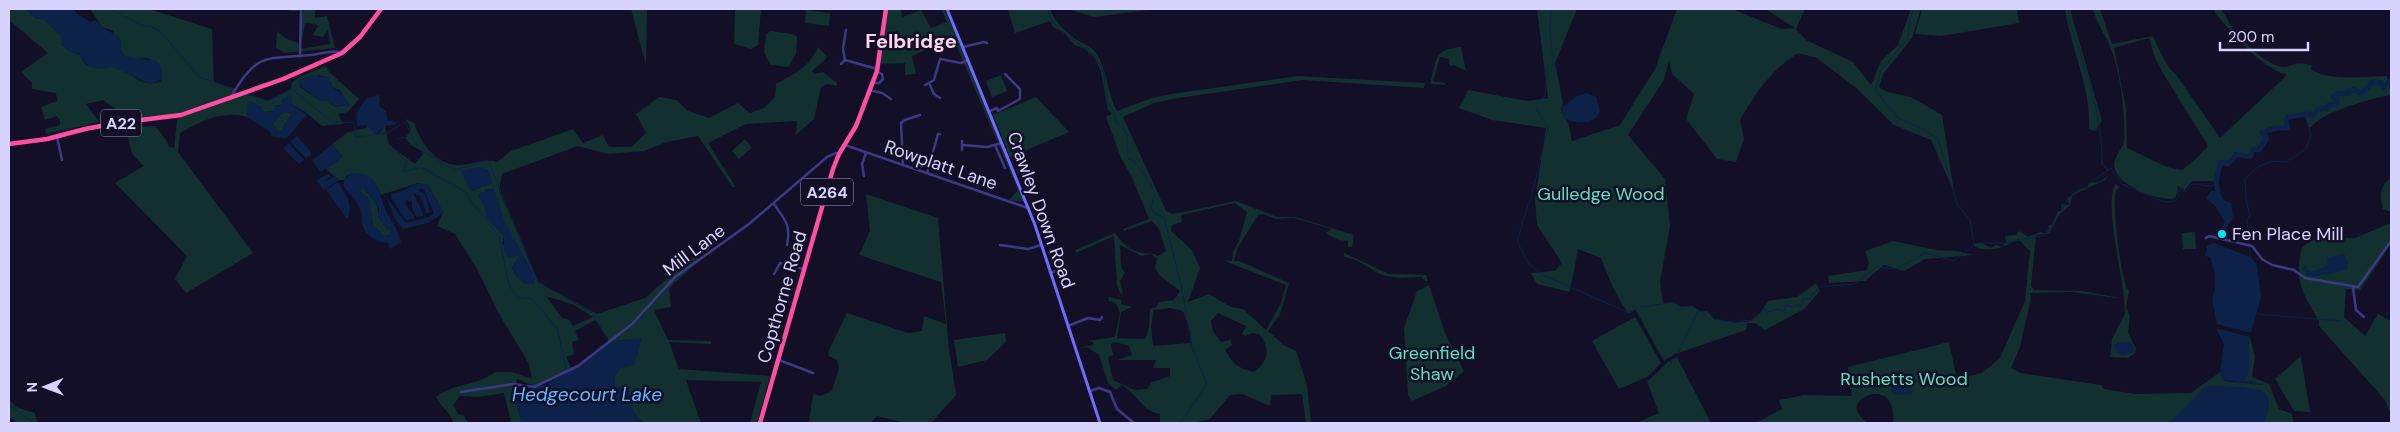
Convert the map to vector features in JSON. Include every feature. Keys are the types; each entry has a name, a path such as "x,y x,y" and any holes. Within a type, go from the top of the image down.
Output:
{"highway":[{"name":"A22","path":"9,144 56,137 117,123 181,116 231,98 294,75 342,54 360,37 380,9"},
{"name":"Copthorne Road","path":"760,423 839,154 856,126 877,70 886,9"}],"street":[{"path":"300,56 301,9"},
{"name":"Crawley Down Road","path":"947,9 964,46 968,60 1029,208 1100,423"},
{"path":"841,64 845,60 846,30"},
{"path":"964,46 987,43"},
{"path":"231,98 243,75 252,66 268,58 340,51 342,54"},
{"path":"924,84 929,83 937,76 940,59 961,62 968,60"},
{"path":"845,60 877,70 882,74 883,79 879,83 872,83"},
{"path":"990,111 996,107 998,110 1002,109 1020,99 1020,89 1005,74"},
{"path":"929,83 934,94 940,98"},
{"path":"868,90 882,93 891,100"},
{"path":"903,165 901,123 920,115"},
{"path":"927,173 938,134 940,134"},
{"path":"56,137 62,160"},
{"path":"962,141 962,150"},
{"path":"962,145 995,146 1002,143"},
{"name":"Rowplatt Lane","path":"845,145 1029,208"},
{"path":"995,146 1005,168"},
{"name":"Mill Lane","path":"461,392 513,384 534,387 567,372 632,324 675,278 750,224 827,157 836,152 839,154"},
{"path":"864,176 862,164 866,152"},
{"path":"774,204 788,224 790,232 787,245"},
{"path":"2206,238 2210,236 2248,244 2252,246 2262,259 2272,265 2294,270 2305,278 2353,287 2358,287 2391,241"},
{"path":"1000,246 1028,249 1041,245"},
{"path":"1055,261 1068,280"},
{"path":"774,274 780,263 804,270"},
{"path":"1050,273 1061,269"},
{"path":"2353,287 2356,310 2364,317"},
{"path":"1068,326 1088,318 1101,320"},
{"path":"778,360 813,373"},
{"path":"1090,391 1099,388 1110,392 1118,409 1134,423"}],"green space":[{"path":"9,9 26,9 36,19 43,18 62,37 62,45 69,51 79,54 86,65 100,68 119,68 141,81 154,83 161,81 148,58 133,59 123,55 113,31 102,27 90,9 149,9 212,29 214,82 236,89 231,97 246,93 268,101 291,89 292,82 301,76 326,66 329,72 359,99 348,112 338,114 343,124 322,126 292,104 292,96 282,100 283,105 277,105 274,111 263,112 254,103 250,102 247,117 229,115 212,118 180,133 178,152 253,253 186,293 175,279 187,256 115,183 144,166 132,154 126,128 155,126 167,141 169,147 174,148 177,121 180,116 132,121 103,100 86,104 99,122 46,134 45,129 60,125 57,116 45,120 41,107 57,101 56,93 32,89 32,83 21,72 48,53 9,20","holes":["318,75 326,77 331,82 332,87 340,90 349,105 335,107 326,100 320,101 299,86"]},
{"path":"286,9 315,9 315,18 327,16 335,48 285,53 276,48 277,31 287,39 298,43 301,49 330,44 328,29 323,37 313,35 318,26 315,24 305,23 302,39 299,36 300,11"},
{"path":"631,9 647,9 646,65"},
{"path":"735,9 761,9 758,45 751,49 734,44"},
{"path":"886,9 901,9 902,17 921,10 931,28 947,22 941,9 945,9 1025,202 1009,200 1018,190 953,38 912,56 916,74 905,75 905,63 878,64"},
{"path":"1008,9 1050,9 1063,28 1074,38 1092,48 1096,53 1103,67 1117,111 1152,98 1171,94 1298,76 1425,83 1424,88 1302,80 1172,99 1154,103 1123,117 1166,211 1173,214 1236,201 1277,217 1296,217 1354,235 1352,247 1348,247 1348,241 1338,240 1326,233 1332,229 1294,218 1276,219 1263,214 1258,215 1237,249 1234,261 1239,261 1289,283 1280,314 1268,331 1285,346 1296,351 1307,385 1311,423 1306,423 1302,394 1271,395 1270,406 1242,394 1230,395 1210,419 1193,423 1160,423 1160,414 1144,406 1122,385 1116,390 1108,383 1099,355 1087,347 1078,348 1093,345 1093,342 1088,341 1115,337 1120,313 1116,303 1108,301 1109,297 1121,300 1121,304 1132,307 1121,312 1117,338 1145,339 1149,327 1150,309 1156,307 1159,302 1174,300 1180,291 1159,275 1155,268 1157,259 1151,254 1142,256 1120,245 1121,267 1125,273 1120,281 1123,292 1121,295 1117,285 1114,236 1076,253 1075,250 1115,233 1125,245 1135,251 1152,254 1158,256 1166,251 1159,229 1152,221 1124,231 1123,229 1149,219 1132,177 1121,158 1106,117 1112,114 1108,110 1101,72 1095,58 1083,48 1075,45 1064,33 1053,27 1050,21 1015,33","holes":["1235,203 1247,212 1239,241 1233,252 1232,261 1225,261 1286,285 1281,303 1266,330 1243,309 1231,307 1209,294 1188,302 1200,268 1192,250 1171,231 1172,225 1182,222 1181,215","1170,308 1183,311 1191,333 1190,343 1153,346 1151,326 1154,310","1218,313 1246,326 1242,334 1245,336 1252,333 1259,334 1263,339 1266,349 1263,364 1254,372 1244,369 1233,362 1225,350 1232,345 1231,340 1221,342 1213,331 1211,321","1115,342 1129,346 1132,355 1117,360 1156,360 1153,368 1170,368 1170,376 1152,382 1147,389 1135,390 1113,380 1108,357 1113,355 1111,344"]},
{"path":"1067,9 1156,9 1094,17"},
{"name":"Gulledge Wood","path":"1537,9 1577,9 1555,63 1563,103 1561,109 1569,126 1572,141 1620,125 1655,69 1677,9 1732,9 1782,29 1795,28 1765,9 1805,9 1796,29 1806,40 1853,62 1871,85 1881,61 1898,45 1911,9 1921,9 1912,38 1883,74 1879,87 1887,92 1911,97 1942,115 1954,192 1931,140 1894,125 1856,88 1817,58 1798,53 1771,75 1740,120 1744,139 1736,162 1717,159 1686,119 1694,94 1672,74 1669,60 1664,80 1628,135 1665,179 1670,226 1660,282 1663,304 1673,302 1681,307 1693,306 1701,312 1707,311 1714,319 1738,323 1748,322 1755,317 1768,301 1797,297 1816,283 1820,291 1804,309 1765,330 1755,323 1747,323 1746,330 1675,354 1664,361 1635,309 1628,313 1624,307 1601,258 1578,249 1570,292 1537,284 1531,273 1555,271 1562,263 1537,225 1535,200 1546,128 1492,120 1459,108 1468,90 1528,101 1548,98"},
{"path":"1922,9 2017,9 2019,23 1941,36 1915,34"},
{"path":"2065,9 2070,9 2102,121 2095,131 2089,129 2089,113 2084,83"},
{"path":"2093,9 2100,9 2112,44 2153,36 2166,62 2220,138 2287,75 2267,65 2248,49 2215,13 2214,9 2220,9 2244,42 2272,63 2285,67 2293,64 2312,65 2311,69 2327,76 2387,76 2391,95 2360,102 2336,111 2317,121 2311,127 2309,127 2305,114 2288,117 2286,122 2288,128 2277,128 2262,132 2267,135 2266,141 2259,150 2253,149 2250,157 2237,154 2228,164 2221,162 2216,181 2192,181 2185,190 2178,186 2176,197 2173,199 2150,195 2126,183 2120,178 2114,168 2115,160 2124,139 2122,93 2113,55","holes":["2149,38 2155,58 2208,146 2182,170 2167,167 2127,148 2126,108 2114,48"]},
{"path":"806,10 830,13 829,26 805,23"},
{"path":"770,31 792,34 797,37 796,54 788,67 771,65 764,53 766,35"},
{"path":"818,47 827,56 812,71 814,74 823,72 837,83 837,86 827,84 821,87 814,119 796,135 797,121 746,124 708,143 735,186 733,188 698,136 667,142 644,151 608,154 578,146 502,174 499,190 538,282 597,314 645,298 696,254 699,261 669,288 671,307 654,310 668,340 711,341 711,344 669,342 679,369 770,376 757,423 750,423 761,382 686,380 701,423 643,423 633,411 628,389 615,387 614,378 620,368 610,341 595,320 575,331 579,340 572,342 574,354 566,357 571,368 534,386 517,379 514,395 522,423 511,423 504,393 478,397 460,396 453,405 458,414 464,416 468,423 454,423 436,397 450,389 481,380 495,372 512,372 532,379 529,364 498,312 477,269 455,234 437,226 443,212 428,185 418,183 381,195 377,186 347,175 344,180 339,180 326,169 342,157 332,144 348,132 370,127 378,134 385,126 388,144 415,164 424,153 411,145 405,138 394,139 406,137 411,130 406,119 414,123 424,144 435,156 449,164 457,165 486,161 497,162 511,151 573,129 583,143 603,135 609,147 631,147 646,133 636,114 659,97 676,100 688,111 709,118 738,103 750,113 764,108 775,97 776,84 801,69","holes":["487,169 492,183 471,191","491,189 497,198 503,219 532,271 525,284 515,275 512,268 520,255 502,244 504,236 487,219 485,190","546,296 574,305 593,317 573,326 569,320 562,318"]},
{"path":"1461,47 1466,71 1454,65 1450,66 1449,59 1440,57 1433,81 1445,83 1445,85 1430,84 1436,62 1441,53 1445,50"},
{"path":"1001,75 1007,91 992,97 986,81"},
{"path":"1036,97 1069,132 1010,157 993,115"},
{"path":"291,113 289,118 282,131 277,132 273,123 281,114"},
{"path":"745,139 752,148 739,159 732,151"},
{"path":"2109,175 2105,180 2073,195 2070,205 2060,214 2049,233 2046,233 2049,228 2048,226 2052,224 2058,211 2062,211 2061,204 2069,205 2067,198 2078,190 2087,188 2089,183 2099,182"},
{"path":"2391,178 2391,212 2383,209 2381,196 2384,184"},
{"path":"2116,184 2120,187 2116,192 2116,231 2123,275 2129,291 2126,306 2130,317 2128,333 2136,348 2135,353 2128,358 2110,357 2112,339 2125,314 2113,221 2113,192"},
{"path":"364,187 376,204 378,217 387,229 391,230 391,235 384,236 373,224 368,198 359,191"},
{"path":"866,194 938,218 949,349 956,395 931,423 905,423 877,416 870,423 809,423 813,394 821,396 832,391 839,368 837,360 829,356 828,352 847,313 908,333 922,331 924,316 946,324 941,282 859,255 870,231"},
{"path":"2391,223 2391,244 2360,290 2346,289 2344,317 2365,336 2378,314 2391,321 2391,414 2385,400 2319,326 2319,321 2301,286 2299,270 2302,247 2315,239 2355,238"},
{"name":"Rushetts Wood","path":"2019,231 2028,237 2041,232 2045,234 2036,235 2031,286 2034,290 2083,291 2124,299 2072,292 2030,293 2031,298 2020,347 2011,368 2021,373 2101,385 2104,389 2135,394 2191,393 2220,372 2224,381 2264,385 2245,380 2248,369 2250,337 2255,357 2252,377 2269,384 2279,409 2292,414 2293,423 1893,423 1892,409 1888,400 1882,395 1875,394 1861,399 1857,404 1858,412 1867,423 1756,423 1782,409 1779,400 1804,395 1852,396 1851,391 1853,390 1850,389 1848,367 1949,342 1957,379 1982,373 2000,358 2025,301 2030,251 2018,239 2002,247 2006,242 2005,236 2016,235"},
{"path":"2195,232 2196,249 2183,249 2182,233"},
{"path":"1893,241 1936,250 1957,251 1974,255 1925,259 1904,271 1884,265 1865,281 1829,283 1828,276 1867,270 1869,263 1865,251"},
{"path":"1974,243 1982,243 1991,248 1996,245 2002,247 1985,249 1974,246"},
{"path":"1344,253 1389,274 1426,275 1428,281 1425,281 1422,277 1395,277 1381,274 1357,261 1344,257"},
{"name":"Greenfield Shaw","path":"1429,285 1445,333 1464,371 1446,386 1412,401 1408,395 1404,328 1417,291"},
{"path":"1635,317 1661,363 1647,377 1619,389 1592,341"},
{"path":"1005,333 1006,342 987,360 958,367 954,340"},
{"path":"2301,356 2310,412 2294,411 2275,379"},
{"path":"1677,357 1711,423 1636,423 1659,413 1647,381 1669,361 1672,363 1671,360"},
{"path":"9,399 16,407 35,413 37,423 18,423 9,417"}],"water":[{"path":"26,9 76,9 75,12 90,22 95,20 117,36 120,41 121,52 127,56 154,60 159,63 162,69 162,79 155,83 147,83 113,67 104,69 89,67 79,54 68,51 61,43 62,37 42,18 36,19"},
{"path":"313,75 329,78 332,87 344,97 349,105 348,107 344,105 336,107 326,100 320,101 299,85 299,80"},
{"path":"1586,93 1596,97 1600,111 1597,116 1584,122 1574,122 1564,118 1562,107 1577,96"},
{"path":"378,95 380,98 379,106 386,111 387,120 397,122 395,125 385,126 375,135 370,128 366,128 366,125 357,126 356,113 366,99"},
{"path":"292,96 292,104 307,115 286,139 271,136 270,132 247,117 248,101 261,106 263,112 270,112 274,111 275,106 282,105 281,100","holes":["291,113 282,131 277,132 273,123 281,114"]},
{"path":"297,136 311,152 311,155 306,158 290,142"},
{"path":"289,143 304,160 299,164 283,148"},
{"path":"332,144 343,157 321,172 312,161"},
{"path":"480,167 487,169 492,183 471,191 461,171"},
{"path":"351,173 366,174 371,178 377,186 401,243 390,249 388,243 376,240 366,232 362,224 361,211 355,199 344,187 344,180","holes":["362,187 379,208 378,217 387,229 391,231 391,235 384,236 373,224 370,201 360,191"]},
{"path":"328,174 331,176 324,182 334,177 339,180 324,190 316,180"},
{"path":"338,182 350,205 347,219 326,190"},
{"path":"421,183 428,185 443,213 428,223 403,229 395,219 387,198 406,223 429,217 434,213 423,188 418,190 425,194 430,212 427,214 420,196 413,193 423,213 423,216 416,217 412,208 412,201 406,200 405,204 414,216 414,219 406,220 391,198 392,194"},
{"path":"494,188 503,219 532,271 535,279 534,284 525,284 515,275 512,268 520,255 514,257 506,256 504,253 504,236 487,219 485,207 478,195"},
{"path":"2217,188 2224,200 2231,203 2233,217 2225,231 2221,229 2225,222 2215,206 2206,198 2211,191 2217,191"},
{"path":"2214,243 2250,257 2257,265 2261,297 2251,333 2217,324 2212,301 2215,286 2214,270 2210,257 2205,256 2207,246"},
{"path":"2344,254 2348,261 2347,270 2314,277 2306,275 2303,268 2306,264 2307,269 2311,272 2328,266 2327,258"},
{"path":"2216,328 2250,337 2249,369 2246,380 2265,385 2222,380 2220,372 2224,344"},
{"name":"Hedgecourt Lake","path":"642,338 634,365 620,368 614,378 615,387 628,389 633,411 643,423 522,423 514,395 551,382 578,366 610,341"},
{"path":"2117,342 2130,343 2134,346 2134,352 2123,355 2117,353 2114,346"},
{"path":"1892,384 1910,389 1912,394 1897,395 1891,391"},
{"path":"2206,386 2243,387 2263,391 2269,402 2264,423 2169,423"}],"waterway":[{"path":"112,9 142,26 150,26 160,31 199,77 234,89"},
{"path":"1047,9 1054,25 1096,57 1103,71 1108,103 1114,112 1116,123 1127,134 1127,158 1135,162 1155,192 1151,208 1157,215 1164,217 1182,289 1192,347 1207,384 1180,423"},
{"path":"1551,9 1550,33 1554,65 1551,67"},
{"path":"1914,9 1910,18 1908,39 1881,70 1875,90 1898,118 1921,128 1938,139 1957,204 1970,220 1974,244"},
{"path":"2068,9 2069,13 2067,16 2086,70 2096,108 2102,164 2108,170 2111,168 2122,184 2164,202 2175,201 2178,198 2179,188 2185,192 2192,184 2212,186 2216,181"},
{"path":"1536,104 1545,96 1547,68"},
{"path":"2218,192 2216,181 2221,162 2228,164 2237,154 2250,157 2253,149 2259,150 2267,138 2262,132 2277,128 2288,128 2286,122 2288,117 2313,115 2317,110 2337,103 2337,99 2333,97 2338,93 2345,94 2354,89 2361,94 2373,82 2379,82 2384,87 2391,80"},
{"path":"247,94 268,101 292,89 332,122 355,123 355,137 387,133 400,125"},
{"path":"1536,108 1548,128 1534,186 1517,241 1528,263 1543,275 1629,313 1638,308"},
{"path":"2250,257 2247,219 2250,216 2246,199 2245,179 2258,167 2271,161 2286,162 2306,149 2311,136 2305,114"},
{"path":"403,123 405,122 418,148 455,170 488,160 538,282 592,313 609,341"},
{"path":"388,138 389,144 407,162 403,172 421,167 464,191 467,195"},
{"path":"1642,307 1673,302 1681,307 1692,306 1701,312 1707,311 1714,319 1738,323 1742,320 1750,321 1765,309 1767,312 1778,309 1784,311 1786,305 1793,307 1801,305 1804,298 1810,299 1811,295 1819,287 1854,284 1877,267 1896,269 1925,253 1954,261 1977,243 2004,243 2046,235 2069,198 2108,170"},
{"path":"468,197 499,237 509,285 518,298 531,298 557,328 567,371"},
{"path":"1678,354 1698,310"},
{"path":"2257,314 2341,321"},
{"path":"9,405 34,423"},
{"path":"928,423 935,416"}],"place":[{"name":"Fen Place Mill","path":"2222,234"}],"district":[{"name":"Felbridge","path":"911,41"}]}
